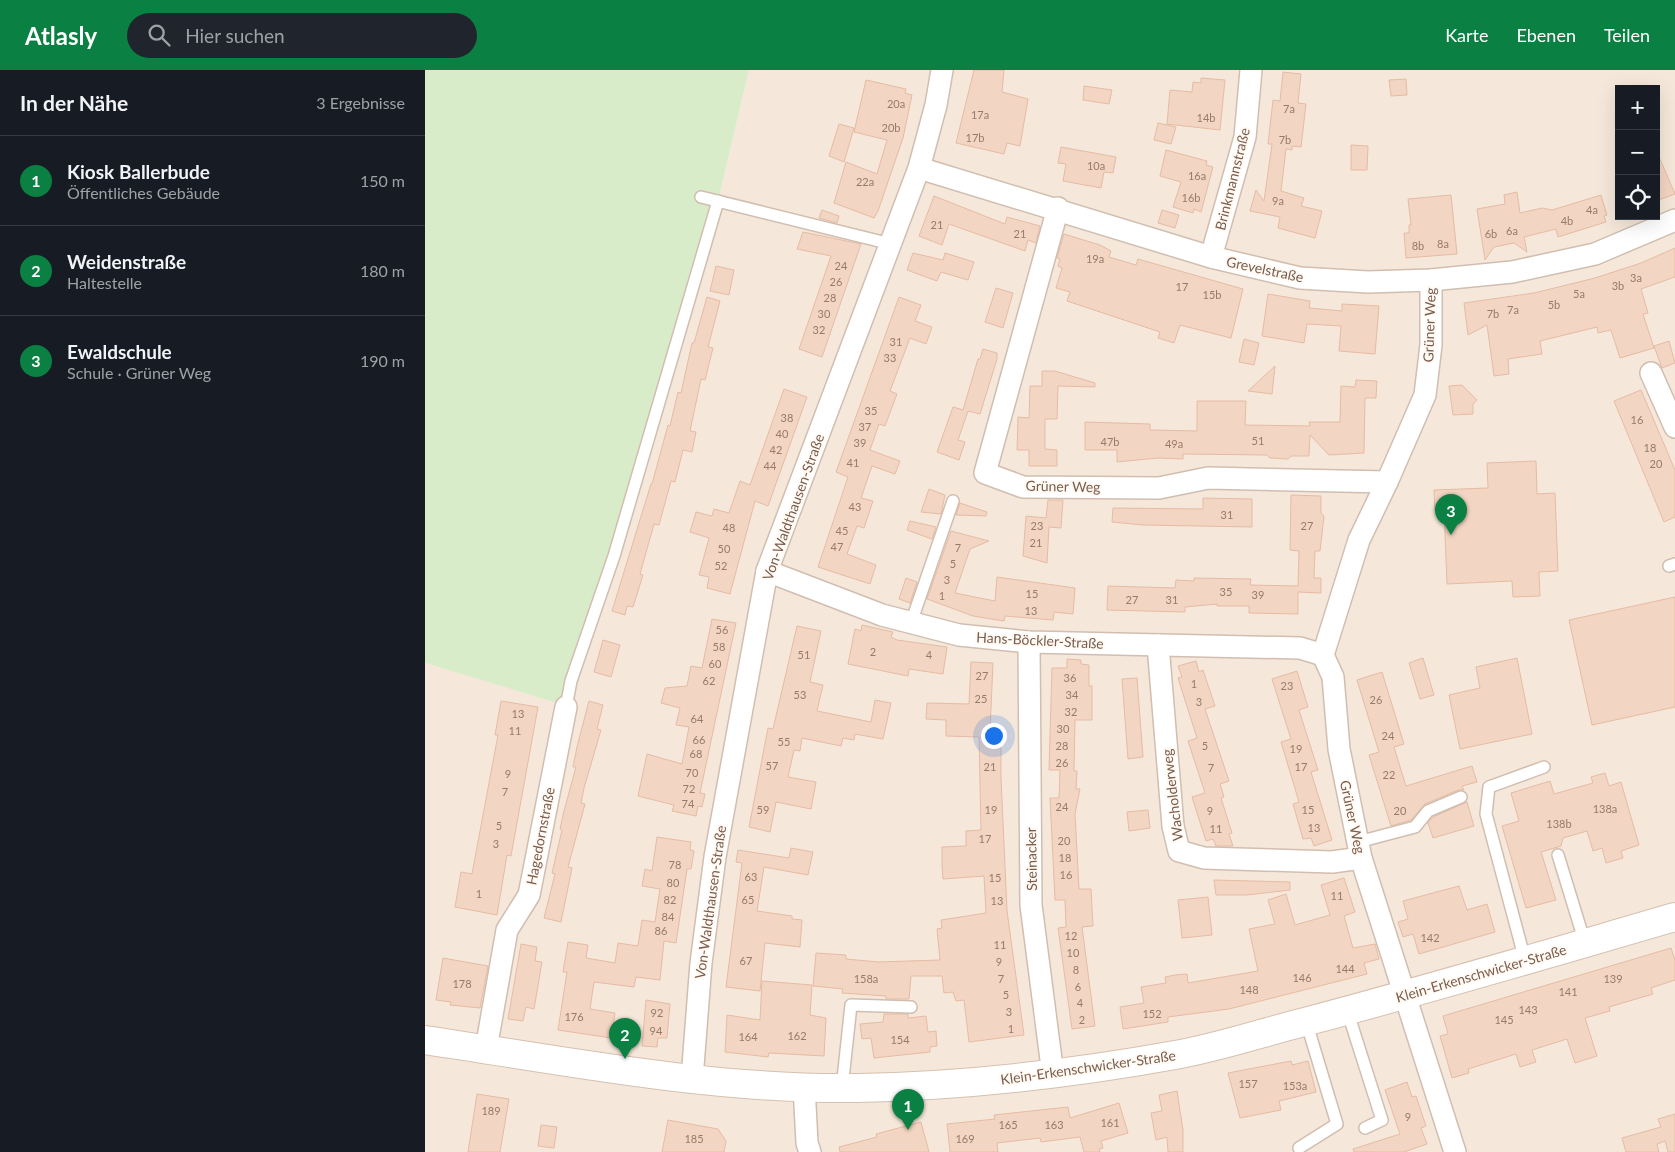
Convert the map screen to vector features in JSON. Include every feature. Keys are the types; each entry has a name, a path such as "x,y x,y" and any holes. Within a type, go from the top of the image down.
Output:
{"street":[{"name":"Von-Waldthausen-Straße","path":"692,1079 701,964 715,857 767,571 919,168 936,105 942,70"},
{"name":"Brinkmannstraße","path":"1211,257 1245,136 1251,70"},
{"name":"Grevelstraße","path":"919,168 1058,208 1211,257 1300,278 1368,282 1431,280 1512,272 1595,254 1675,220"},
{"name":"Grüner Weg","path":"1058,208 985,473 1023,487 1159,488 1208,478 1387,482"},
{"name":"Grüner Weg","path":"1431,280 1431,346 1425,394 1387,482 1359,540 1325,645 1333,677 1339,749 1359,850 1455,1152"},
{"path":"1651,373 1675,427"},
{"name":"Hans-Böckler-Straße","path":"767,571 882,615 959,635 1029,642 1300,648 1325,645"},
{"name":"Steinacker","path":"1029,642 1031,905 1053,1075"},
{"name":"Wacholderweg","path":"1158,645 1173,826 1179,851 1204,858 1332,862 1359,850"},
{"name":"Hagedornstraße","path":"486,1049 507,930 529,895 566,707"},
{"name":"Klein-Erkenschwicker-Straße","path":"425,1040 692,1079 804,1086 842,1088 955,1084 1053,1075 1179,1054 1406,995 1675,916"},
{"path":"804,1086 807,1142 810,1152"}],"lane":[{"path":"701,197 891,244"},
{"path":"566,707 571,680 614,556 718,201"},
{"path":"911,623 953,501"},
{"path":"1525,960 1486,814 1489,787 1544,767"},
{"path":"1359,850 1415,827 1428,812 1461,797"},
{"path":"1558,855 1585,943"},
{"path":"842,1088 851,1005 911,1007"},
{"path":"1347,1010 1382,1120 1365,1128"},
{"path":"1299,1148 1337,1124 1307,1021"}],"shaded area":[{"path":"749,70 1675,70 1675,1152 425,1152 425,663 571,706 718,201"}],"green space":[{"path":"425,70 749,70 718,201 571,707 425,663"}],"building":[{"path":"974,70 1004,70 1002,92 1028,99 1020,146 1007,143 1004,154 956,143"},
{"path":"1283,72 1301,74 1298,103 1306,104 1301,147 1292,146 1292,150 1286,149 1281,191 1304,198 1301,206 1322,211 1315,238 1278,228 1280,217 1250,211 1256,190 1264,201 1272,144 1268,144 1273,100 1280,101"},
{"path":"1201,78 1225,80 1220,130 1167,124 1170,90 1192,92 1193,82 1201,83"},
{"path":"1406,79 1407,95 1391,96 1389,80"},
{"path":"866,80 906,89 905,93 912,95 903,138 874,218 834,203 846,162 877,174 887,140 854,132"},
{"path":"1084,86 1112,90 1109,104 1083,100"},
{"path":"1158,123 1176,127 1171,144 1154,140"},
{"path":"839,124 854,128 844,162 829,156"},
{"path":"1351,145 1368,146 1367,170 1351,170"},
{"path":"1061,147 1116,157 1113,173 1104,172 1101,188 1063,181 1066,164 1058,163"},
{"path":"1166,150 1207,161 1206,165 1213,167 1201,212 1194,209 1193,213 1173,207 1181,182 1160,176"},
{"path":"1660,159 1675,194 1660,200"},
{"path":"1517,192 1520,213 1542,208 1552,210 1601,195 1607,215 1604,216 1606,222 1558,237 1556,229 1524,237 1527,252 1514,243 1494,247 1485,260 1477,209 1505,204 1504,195"},
{"path":"1451,195 1457,254 1406,258 1404,233 1409,233 1409,225 1411,225 1408,199"},
{"path":"934,196 1005,224 1007,217 1040,226 1036,243 1028,240 1025,251 949,224 942,245 919,236"},
{"path":"822,210 839,216 837,223 819,218"},
{"path":"1162,210 1179,215 1175,228 1158,223"},
{"path":"803,232 861,244 822,357 799,349 831,256 797,249"},
{"path":"1064,234 1100,245 1111,251 1109,257 1136,265 1138,259 1243,289 1231,338 1180,325 1174,343 1158,338 1160,332 1067,301 1070,292 1056,288 1062,268 1058,266 1060,259 1057,258"},
{"path":"1675,248 1675,277 1641,289 1648,313 1643,314 1654,348 1620,358 1611,330 1598,333 1597,327 1540,341 1542,354 1508,359 1509,374 1494,376 1487,325 1468,335 1464,303 1534,293 1595,278 1641,263"},
{"path":"913,253 943,260 945,253 974,262 968,280 941,272 937,281 907,270"},
{"path":"716,266 734,270 729,295 710,291"},
{"path":"996,288 1013,293 1003,328 985,322"},
{"path":"1268,294 1310,301 1309,308 1342,311 1342,304 1379,306 1375,354 1339,351 1341,326 1307,324 1304,343 1262,336"},
{"path":"707,297 720,301 708,347 713,348 705,380 701,379 690,431 696,432 692,452 683,450 675,482 671,481 659,525 654,524 640,574 643,575 633,607 627,606 625,615 612,611 652,484 668,425 670,426 678,392 681,393 692,343 694,343"},
{"path":"899,297 921,305 915,321 932,327 926,344 910,338 890,391 897,394 885,426 879,424 870,450 900,461 895,474 872,466 861,498 873,501 864,528 857,526 847,554 876,565 870,584 818,567 848,477 836,472"},
{"path":"1244,339 1259,343 1254,365 1239,362"},
{"path":"1669,341 1675,363 1662,368 1654,346"},
{"path":"983,349 997,353 997,359 980,414 968,411 958,440 965,442 959,460 937,452 953,407 963,410 978,359 980,359"},
{"path":"1275,366 1272,394 1248,391"},
{"path":"1042,371 1055,371 1095,383 1095,387 1058,386 1057,419 1045,419 1045,449 1057,450 1057,466 1029,466 1029,450 1017,450 1018,417 1029,418 1030,386 1042,386"},
{"path":"1356,380 1377,381 1376,398 1365,398 1364,453 1329,455 1310,435 1309,456 1291,456 1288,459 1270,458 1267,455 1183,454 1183,459 1158,458 1117,462 1117,450 1085,450 1085,422 1150,424 1150,430 1197,431 1197,401 1246,401 1245,425 1310,426 1309,422 1340,422 1341,386 1355,387"},
{"path":"1462,385 1477,400 1473,404 1473,414 1453,415 1449,386"},
{"path":"784,389 807,397 768,506 755,501 730,594 707,588 709,577 699,575 709,538 690,532 696,512 712,516 714,509 729,513 740,481 750,485"},
{"path":"1641,390 1675,470 1675,517 1664,522 1614,401"},
{"path":"1536,461 1537,494 1555,493 1558,571 1539,572 1540,596 1513,597 1512,581 1447,584 1444,510 1435,511 1434,490 1488,488 1487,463"},
{"path":"929,489 945,495 941,514 921,512"},
{"path":"1291,495 1321,496 1321,513 1324,516 1320,551 1315,551 1314,578 1321,578 1321,593 1298,592 1298,614 1249,613 1249,606 1217,606 1217,604 1185,607 1185,612 1107,610 1108,586 1175,588 1176,580 1194,581 1194,578 1251,579 1250,585 1298,586 1299,551 1290,550"},
{"path":"1203,498 1252,499 1252,527 1143,525 1112,522 1113,508 1203,509"},
{"path":"1048,500 1063,500 1061,528 1049,527 1047,563 1023,556 1026,516 1046,518"},
{"path":"960,503 987,512 986,516 956,515"},
{"path":"910,521 936,527 932,539 907,530"},
{"path":"951,531 989,541 970,549 955,593 995,601 997,577 1075,588 1073,614 1054,612 1053,620 1005,616 1004,621 973,616 927,599"},
{"path":"906,578 917,582 910,603 899,599"},
{"path":"1675,597 1675,707 1592,725 1569,620"},
{"path":"712,619 736,623 700,793 705,794 702,807 698,806 696,816 672,811 674,805 638,796 647,754 682,764 689,727 676,725 680,708 661,703 665,688 687,686 691,666 702,668"},
{"path":"862,625 893,632 891,637 897,640 947,647 943,674 909,669 908,676 848,664 855,629 861,631"},
{"path":"797,626 821,631 810,682 823,685 817,711 871,722 875,700 891,703 883,739 855,734 854,740 843,738 841,746 802,738 800,751 794,750 788,777 816,782 811,809 776,802 770,832 749,827 768,728 773,729"},
{"path":"603,640 620,645 611,677 594,672"},
{"path":"1423,658 1434,695 1420,699 1409,663"},
{"path":"1517,658 1532,734 1460,749 1449,695 1480,688 1476,667"},
{"path":"1067,659 1081,660 1081,664 1089,665 1089,686 1092,686 1092,720 1075,720 1074,771 1077,771 1076,789 1080,789 1075,814 1079,889 1091,889 1093,926 1082,927 1095,1026 1072,1029 1058,928 1066,927 1065,900 1055,900 1050,798 1059,798 1060,770 1049,770 1052,668 1067,668"},
{"path":"1196,661 1199,672 1203,670 1215,706 1205,709 1229,781 1220,784 1224,797 1221,798 1232,833 1229,834 1233,846 1216,846 1213,839 1206,841 1192,797 1205,793 1188,741 1197,738 1178,678 1182,677 1178,666"},
{"path":"971,662 993,663 990,731 1001,731 1001,778 1007,911 1024,1035 969,1042 964,1000 956,1001 953,992 944,993 942,976 911,976 909,999 886,999 886,996 842,993 843,989 813,986 816,953 846,955 846,959 878,962 940,960 937,929 942,928 941,920 986,913 984,876 943,879 942,865 942,847 966,846 966,831 981,830 979,737 946,736 946,720 926,719 927,703 969,704"},
{"path":"1297,671 1308,707 1299,710 1318,770 1311,772 1332,840 1314,846 1311,838 1303,839 1293,804 1299,802 1281,742 1291,739 1272,679"},
{"path":"1382,672 1404,744 1394,747 1406,786 1472,766 1477,782 1462,786 1464,790 1458,790 1425,804 1411,820 1391,826 1369,755 1379,752 1357,680"},
{"path":"1137,678 1143,757 1128,759 1122,679"},
{"path":"501,701 538,707 511,856 507,855 497,915 455,907 461,872 472,874 498,735 495,735"},
{"path":"589,701 603,705 597,729 601,730 584,788 581,803 585,804 568,867 572,868 561,922 544,918 555,874 552,873 562,830 560,829 576,767 573,767 577,747"},
{"path":"1605,773 1609,786 1621,782 1639,845 1621,851 1623,858 1606,863 1602,848 1593,851 1587,831 1563,838 1561,846 1541,852 1556,900 1526,908 1502,826 1519,821 1511,793 1550,781 1554,794 1593,783 1591,777"},
{"path":"1467,802 1474,826 1433,838 1428,823 1433,817"},
{"path":"1148,810 1150,828 1129,831 1127,812"},
{"path":"657,837 691,842 690,850 694,851 691,869 687,869 676,943 664,941 660,980 636,977 634,987 594,982 590,1009 615,1013 611,1038 558,1030 567,972 563,972 568,942 588,945 586,958 615,963 618,943 638,946 642,920 655,922 660,889 642,886 645,869 652,871"},
{"path":"791,848 813,852 808,875 764,867 757,911 792,916 792,919 802,920 800,947 765,943 760,991 726,987 742,863 736,862 738,850 789,858"},
{"path":"1344,878 1355,912 1344,916 1353,948 1375,944 1379,959 1364,963 1367,974 1229,1009 1168,1017 1168,1022 1123,1029 1120,1007 1144,1003 1141,987 1166,983 1165,977 1175,975 1187,974 1188,983 1258,971 1249,929 1275,924 1268,900 1286,894 1295,925 1330,915 1321,885"},
{"path":"1214,880 1290,882 1290,890 1247,895 1216,895"},
{"path":"1459,886 1467,910 1487,904 1495,932 1419,954 1413,934 1403,937 1398,922 1408,919 1403,901"},
{"path":"1208,897 1212,935 1182,938 1178,900"},
{"path":"521,944 537,947 535,961 542,962 534,1009 526,1007 523,1021 508,1019"},
{"path":"1671,948 1675,960 1675,980 1651,988 1653,994 1609,1007 1610,1011 1585,1018 1597,1056 1575,1063 1567,1039 1532,1050 1536,1062 1520,1067 1516,1054 1468,1069 1469,1073 1452,1078 1440,1036 1448,1034 1443,1016"},
{"path":"443,958 488,966 480,1008 450,1005 451,1002 436,1000"},
{"path":"762,981 812,985 810,1015 826,1018 824,1056 769,1053 768,1057 725,1052 727,1015 760,1020"},
{"path":"646,1000 670,1004 667,1038 658,1038 657,1047 642,1046"},
{"path":"884,1014 908,1014 908,1018 926,1016 928,1032 936,1031 937,1046 930,1047 930,1052 874,1058 871,1038 862,1039 860,1024 883,1022"},
{"path":"1291,1061 1292,1065 1308,1061 1316,1092 1279,1101 1281,1110 1240,1118 1228,1073"},
{"path":"1407,1082 1412,1097 1416,1096 1426,1126 1421,1128 1427,1144 1404,1152 1354,1152 1353,1149 1400,1134 1385,1090"},
{"path":"1177,1091 1183,1130 1183,1152 1168,1152 1167,1137 1156,1140 1151,1113 1162,1111 1159,1095"},
{"path":"477,1094 509,1099 500,1152 468,1152"},
{"path":"1119,1103 1128,1133 1101,1141 1103,1148 1099,1149 1100,1152 1084,1152 1080,1137 1041,1142 1040,1138 997,1143 998,1152 950,1152 947,1124 995,1119 994,1115 1068,1107 1070,1118"},
{"path":"1675,1114 1675,1152 1668,1152 1665,1141 1657,1144 1659,1152 1626,1152 1622,1138 1661,1127 1658,1119"},
{"path":"668,1120 718,1129 726,1141 724,1152 662,1152"},
{"path":"921,1122 929,1152 840,1152 839,1147 877,1137 876,1134"},
{"path":"541,1125 557,1127 554,1148 538,1146"}],"place":[{"name":"Ewaldschule","path":"1451,535"},
{"name":"Weidenstraße","path":"625,1059"},
{"name":"Kiosk Ballerbude","path":"908,1130"}]}
